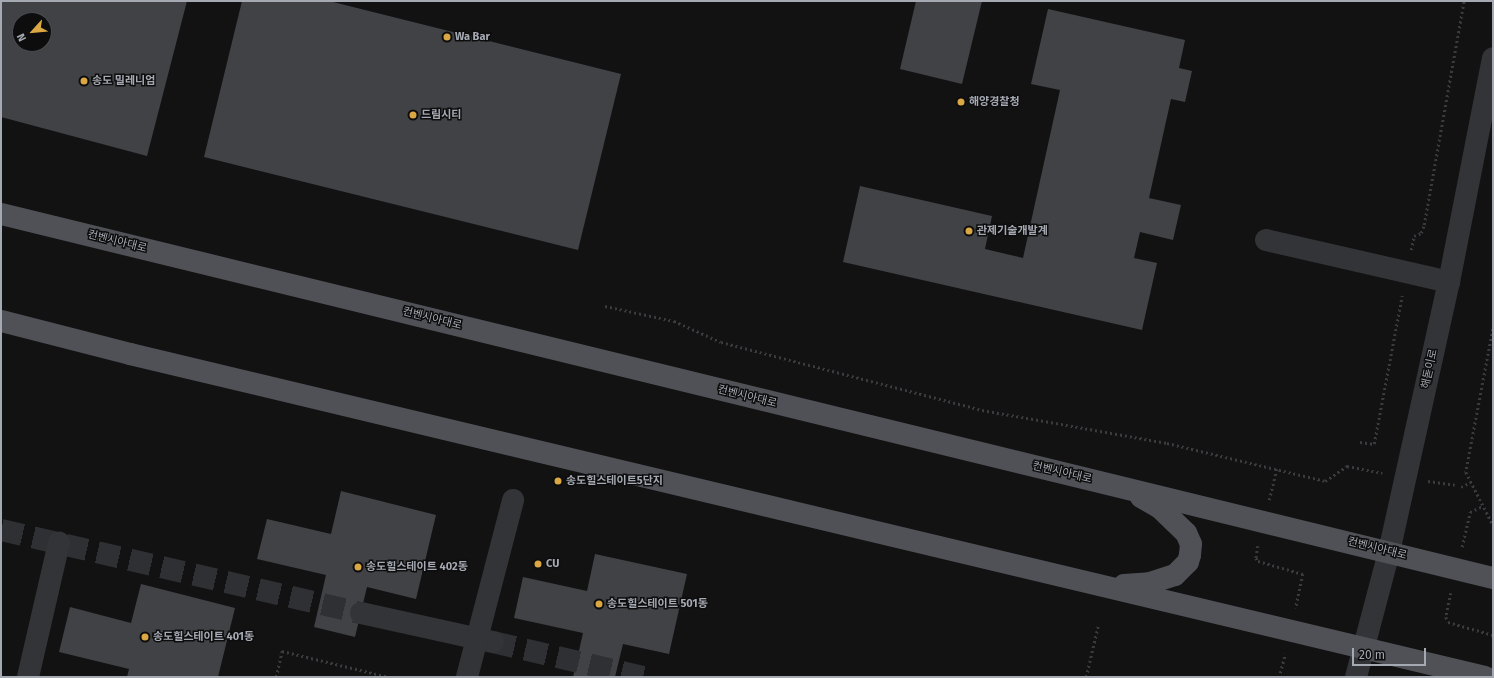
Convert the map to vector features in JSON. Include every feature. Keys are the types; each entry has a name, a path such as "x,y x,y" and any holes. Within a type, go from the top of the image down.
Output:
{"main road":[{"name":"컨벤시아대로","path":"1,214 1493,578"},
{"path":"1,321 130,354 1485,677"},
{"path":"1091,583 1150,583 1175,575 1188,562 1191,544 1186,533 1160,508 1120,486"}],"street":[{"name":"해돋이로","path":"1356,677 1389,552 1449,282 1493,58"},
{"path":"1266,240 1449,282"},
{"path":"467,677 512,500"},
{"path":"28,677 59,543"},
{"path":"361,613 493,642"}],"path":[{"path":"1414,236 1421,233 1424,225 1464,1"},
{"path":"1360,442 1374,444 1400,304"},
{"path":"606,306 674,321 721,342 982,410 1167,443 1326,481 1347,466"},
{"path":"1493,329 1466,472 1493,525"},
{"path":"1274,481 1277,469"},
{"path":"1461,486 1471,482"},
{"path":"1470,512 1483,506"},
{"path":"1258,546 1256,558 1258,562 1303,574 1300,591"},
{"path":"1447,610 1446,617 1448,622 1493,635"},
{"path":"1086,677 1098,626"},
{"path":"276,677 282,652 389,677"}],"building":[{"name":"송도 밀레니엄","path":"1,1 187,1 147,156 1,117"},
{"name":"드림시티","path":"242,1 329,1 621,74 578,250 204,157"},
{"path":"916,1 982,1 962,84 900,69"},
{"path":"1048,9 1185,40 1179,68 1192,71 1185,102 1171,99 1149,198 1181,205 1173,240 1140,232 1134,258 1157,263 1142,330 843,262 860,186 992,216 985,249 1023,258 1060,90 1031,84"},
{"name":"송도힐스테이트 402동","path":"341,491 436,515 416,599 367,587 355,637 314,627 326,575 257,559 267,519 331,534"},
{"name":"송도힐스테이트 501동","path":"595,554 687,574 669,654 623,644 615,677 573,677 583,633 514,618 523,577 587,591"},
{"name":"송도힐스테이트 401동","path":"141,584 235,608 218,677 127,677 129,669 59,652 70,607 131,623"}],"tunnel":[{"path":"1,530 361,613"},
{"path":"493,642 644,677"}],"place":[{"name":"Wa Bar","path":"447,37"},
{"name":"송도 밀레니엄","path":"84,81"},
{"name":"해양경찰청","path":"961,102"},
{"name":"드림시티","path":"413,115"},
{"name":"관제기술개발계","path":"969,231"},
{"name":"송도힐스테이트5단지","path":"558,481"},
{"name":"CU","path":"538,564"},
{"name":"송도힐스테이트 402동","path":"358,567"},
{"name":"송도힐스테이트 501동","path":"599,604"},
{"name":"송도힐스테이트 401동","path":"145,637"}]}
